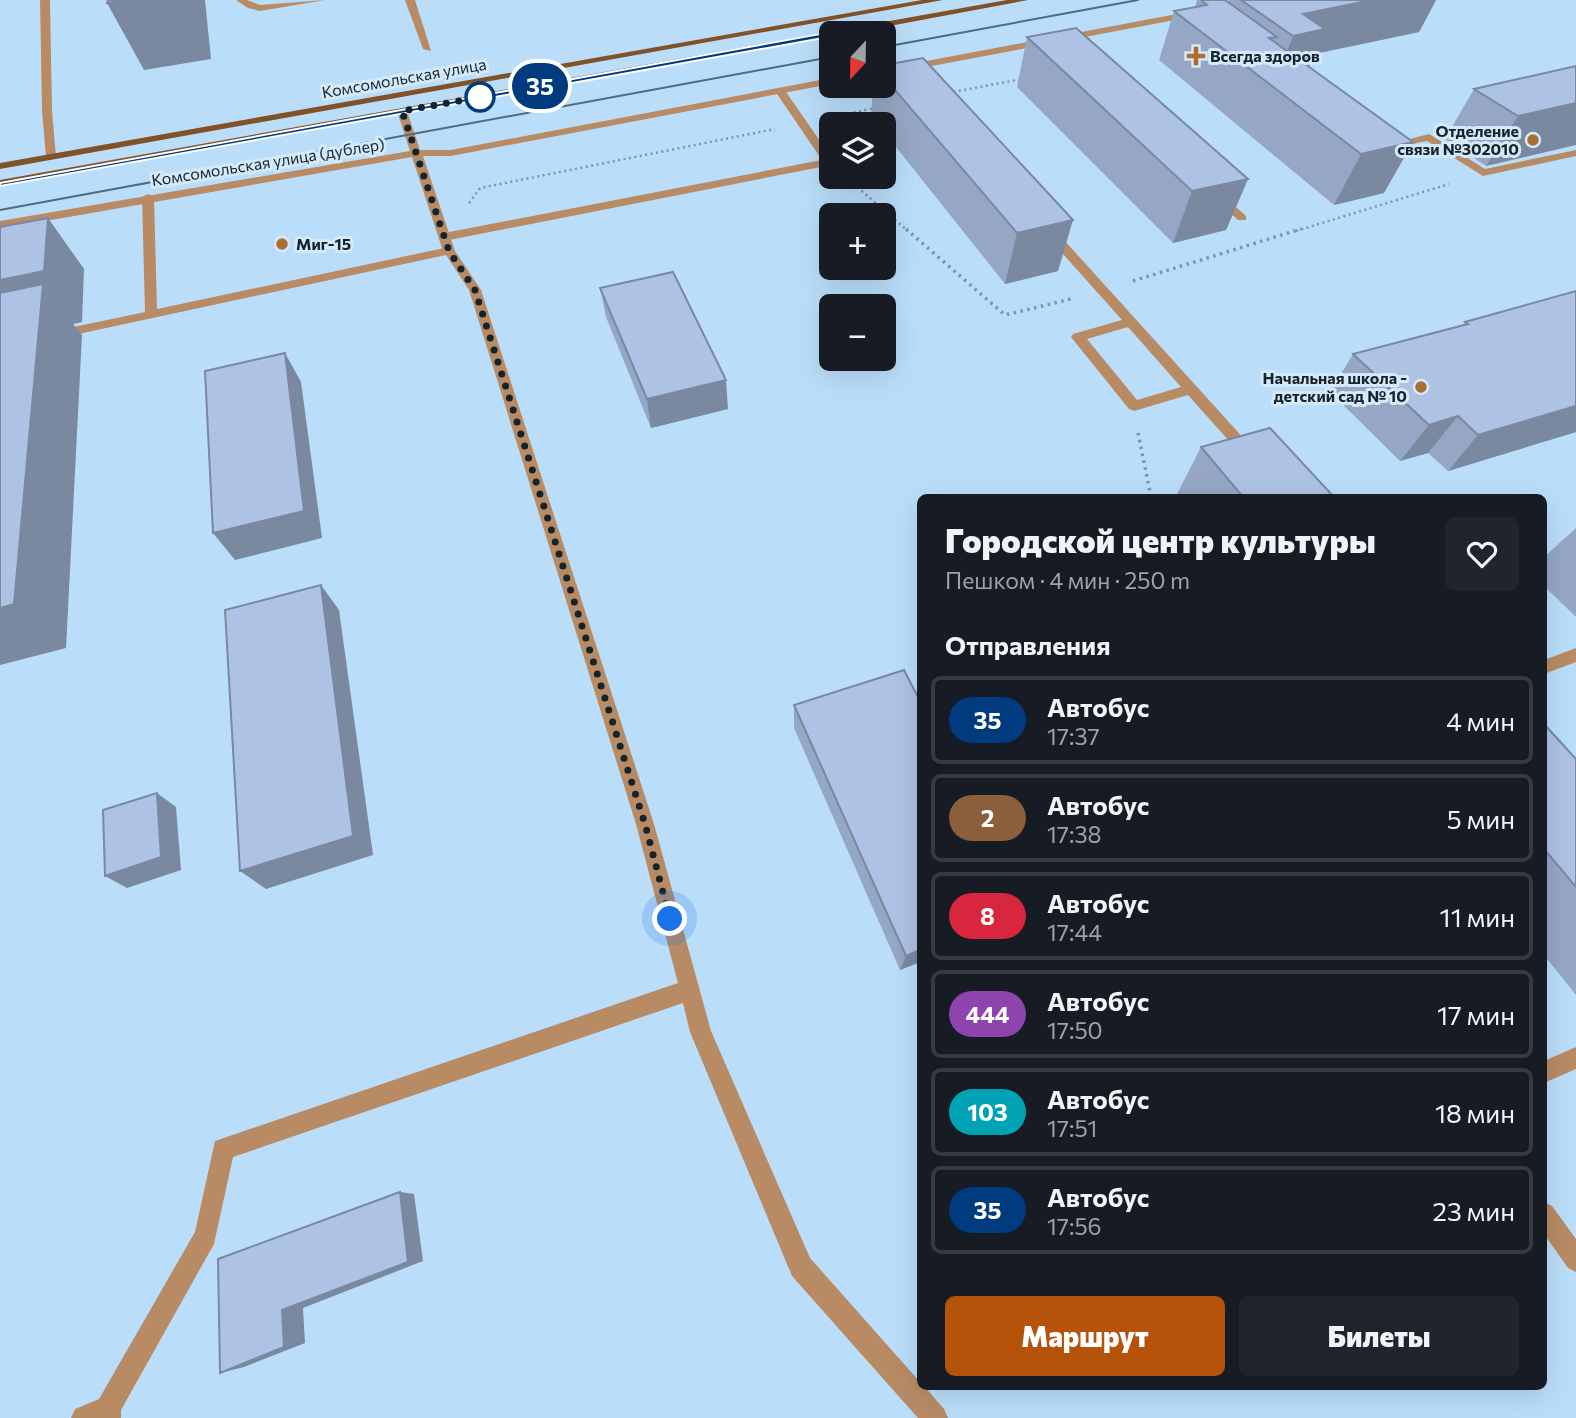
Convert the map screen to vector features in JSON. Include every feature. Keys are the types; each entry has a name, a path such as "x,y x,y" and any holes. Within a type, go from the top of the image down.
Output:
{"main road":[{"name":"Комсомольская улица","path":"0,166 938,0"},
{"path":"896,22 1023,0"},
{"name":"Комсомольская улица","path":"0,183 819,36"}],"street":[{"path":"45,0 47,111 51,157"},
{"path":"241,0 260,8 320,0"},
{"path":"410,0 428,49"},
{"path":"896,73 907,73 1049,41 1201,12"},
{"path":"1175,17 1193,31"},
{"path":"1049,41 1059,50"},
{"name":"Комсомольская улица (дублер)","path":"0,225 148,197 417,153 451,153 819,84"},
{"path":"444,237 829,162 780,91"},
{"path":"402,111 449,251 475,290 645,824 701,1032 801,1267 935,1418"},
{"path":"1381,148 1442,134"},
{"path":"1429,136 1483,173 1576,153"},
{"path":"1211,190 1242,218"},
{"path":"148,197 151,314"},
{"path":"1039,220 1262,467"},
{"path":"38,338 449,251"},
{"path":"1131,322 1078,337 1134,406 1191,389"},
{"path":"1547,666 1576,655"},
{"path":"84,1418 108,1413 206,1236 223,1149 689,990"},
{"path":"1547,1071 1576,1058"},
{"path":"1547,1218 1576,1260"}],"path":[{"path":"444,237 480,188 886,106"},
{"path":"860,189 1004,316 1102,290 1483,173"},
{"path":"1134,406 1150,494"}],"building":[{"path":"1201,0 1225,0 1277,37 1269,38 1413,142 1361,154 1174,11 1207,5"},
{"path":"1241,0 1372,0 1303,14 1325,29 1293,36"},
{"path":"1076,28 1248,179 1192,191 1027,37"},
{"path":"923,58 1073,220 1017,233 896,91 896,63"},
{"path":"1576,66 1576,103 1518,116 1474,89"},
{"path":"48,218 44,271 0,280 0,227"},
{"path":"673,272 726,380 647,399 600,288"},
{"path":"43,284 14,604 0,608 0,293"},
{"path":"1576,291 1576,406 1478,435 1458,416 1429,425 1353,354 1468,324 1465,322"},
{"path":"285,353 304,511 213,533 205,371"},
{"path":"1270,428 1331,494 1240,494 1201,447"},
{"path":"321,585 353,836 240,871 225,610"},
{"path":"904,670 917,695 917,951 906,956 794,705"},
{"path":"1547,727 1576,759 1576,887 1547,853"},
{"path":"157,793 161,857 105,876 103,810"},
{"path":"400,1192 408,1262 282,1310 284,1347 220,1373 218,1259"}],"tram line":[{"path":"896,45 1138,0"},
{"path":"0,210 819,59"}],"bus line":[{"name":"35","path":"0,183 819,36"}],"place":[{"name":"Всегда здоров","path":"1196,56"},
{"name":"Отделение связи №302010","path":"1533,140"},
{"name":"Миг-15","path":"282,244"},
{"name":"Начальная школа - детский сад № 10","path":"1421,387"}],"route":[{"path":"480,97 488,96 402,111 449,251 475,290 645,824 670,919"}]}
